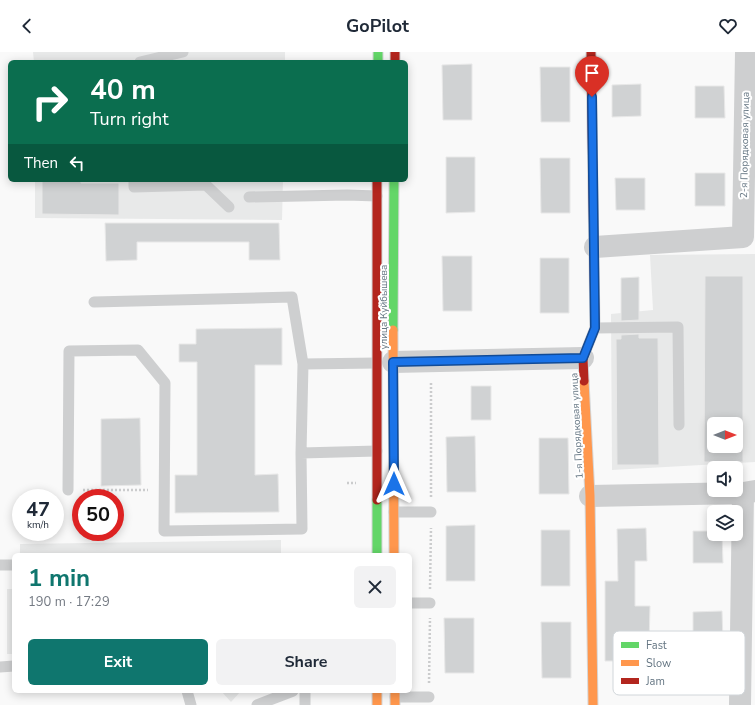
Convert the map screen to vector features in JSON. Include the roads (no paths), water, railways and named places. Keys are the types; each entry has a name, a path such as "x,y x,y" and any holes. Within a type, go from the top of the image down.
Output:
{"main road":[{"name":"1-я Порядковая улица","path":"591,52 595,328 583,358 590,496 593,705"},
{"name":"улица Куйбышева","path":"377,182 385,362 394,512 394,553"},
{"name":"улица Куйбышева","path":"377,553 378,451 385,362 394,182"},
{"path":"377,693 377,705"}],"street":[{"name":"2-я Порядковая улица","path":"595,247 742,237 746,52"},
{"path":"385,362 583,358"},
{"path":"590,496 751,491 744,631"},
{"path":"740,705 741,695"}],"lane":[{"path":"149,60 183,52"},
{"path":"134,182 134,187 206,185 229,207"},
{"path":"248,197 346,195 377,196"},
{"path":"68,490 69,351 138,350 165,383 164,531 302,529 302,364 292,298 94,302"},
{"path":"595,328 678,327 679,425"},
{"path":"302,364 385,362"},
{"path":"301,453 378,451"},
{"path":"394,512 431,512"},
{"path":"0,565 12,565"},
{"path":"412,603 430,603"},
{"path":"0,667 12,666"},
{"path":"187,693 191,705"},
{"path":"257,705 288,693"},
{"path":"305,693 305,705"},
{"path":"395,698 429,697"}]}
